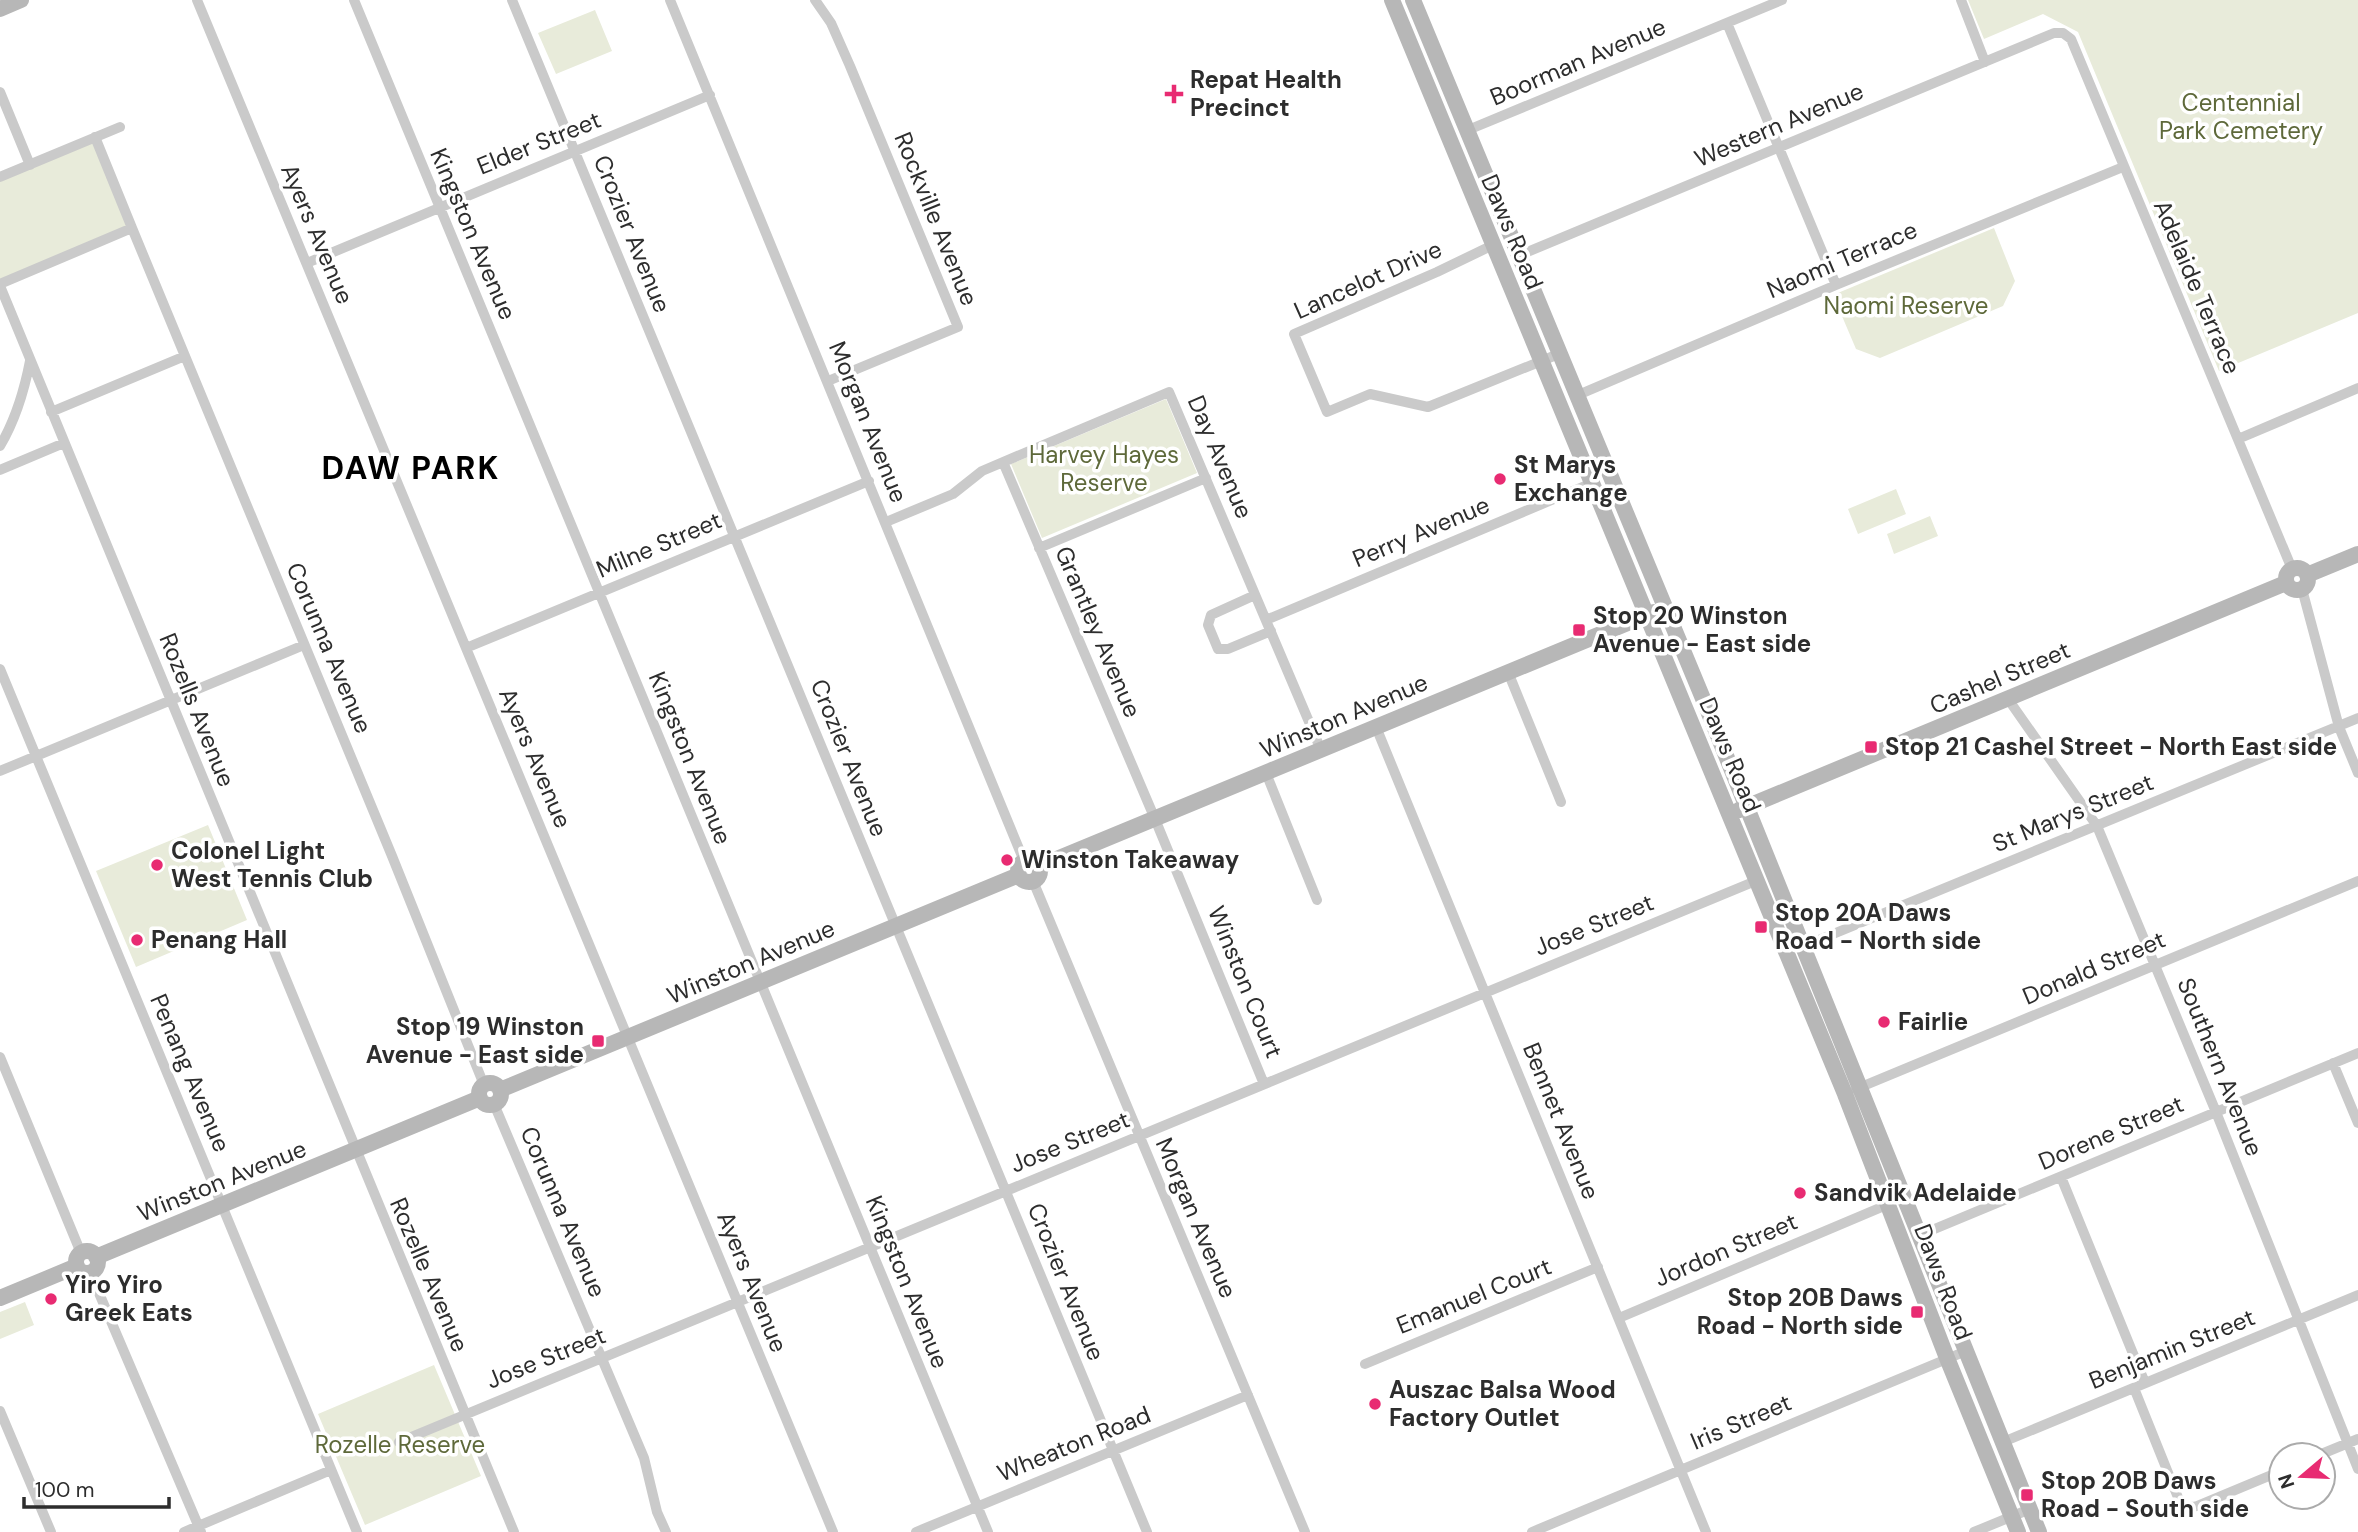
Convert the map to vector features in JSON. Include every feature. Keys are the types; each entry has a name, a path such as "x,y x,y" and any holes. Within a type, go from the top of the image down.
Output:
{"main road":[{"path":"0,9 21,0"},
{"name":"Daws Road","path":"1392,0 1758,880 1920,1235 2039,1532"},
{"name":"Daws Road","path":"1413,0 1804,946 1889,1204 1947,1358 2018,1532"},
{"path":"1439,115 1468,130 1462,144 1462,169"},
{"name":"Cashel Street","path":"1730,814 2358,554"},
{"name":"Winston Avenue","path":"0,1298 1666,607"}],"street":[{"name":"Ayers Avenue","path":"197,0 832,1532"},
{"name":"Kingston Avenue","path":"354,0 988,1532"},
{"name":"Crozier Avenue","path":"512,0 1147,1532"},
{"name":"Morgan Avenue","path":"670,0 1305,1532"},
{"name":"Rockville Avenue","path":"815,0 831,23 850,66 958,327 828,381"},
{"name":"Boorman Avenue","path":"1468,130 1782,0"},
{"path":"1961,0 1985,62"},
{"path":"1727,23 1836,285"},
{"name":"Western Avenue","path":"1520,255 2054,33"},
{"name":"Adelaide Terrace","path":"2054,33 2063,33 2071,39 2297,579 2339,727 2358,773"},
{"path":"0,92 30,165"},
{"name":"Elder Street","path":"307,262 709,95"},
{"path":"0,177 120,127"},
{"name":"Corunna Avenue","path":"95,137 490,1094 644,1458 657,1512 666,1532"},
{"name":"Naomi Terrace","path":"1578,395 2123,167"},
{"path":"0,285 132,228"},
{"name":"Lancelot Drive","path":"1493,245 1294,334 1327,412 1370,394 1428,407 1560,353"},
{"name":"Rozells Avenue","path":"0,285 355,1150"},
{"path":"51,412 185,356"},
{"path":"0,446 23,396 30,361"},
{"path":"2238,439 2358,388"},
{"name":"Day Avenue","path":"887,522 953,494 982,471 1170,392 1321,750"},
{"path":"0,470 64,443"},
{"name":"Grantley Avenue","path":"1003,462 1155,819"},
{"path":"1039,548 1206,478"},
{"name":"Milne Street","path":"466,648 869,481"},
{"name":"Perry Avenue","path":"1266,620 1592,483"},
{"path":"1255,595 1211,615 1208,625 1218,649 1228,649 1271,631"},
{"path":"0,771 304,645"},
{"name":"Penang Avenue","path":"0,669 358,1532"},
{"path":"1508,672 1561,802"},
{"name":"Southern Avenue","path":"2008,699 2097,826 2299,1320 2353,1441 2358,1469"},
{"name":"St Marys Street","path":"1804,946 2358,718"},
{"name":"Bennet Avenue","path":"1376,727 1706,1532"},
{"path":"1266,773 1317,900"},
{"name":"Winston Court","path":"1155,819 1264,1084"},
{"name":"Jose Street","path":"399,1442 1758,880"},
{"name":"Donald Street","path":"1853,1091 2358,881"},
{"name":"Dorene Street","path":"1920,1235 2358,1053"},
{"path":"0,1057 200,1529"},
{"path":"2333,1063 2358,1123"},
{"name":"Rozelle Avenue","path":"355,1150 514,1532"},
{"path":"2061,1177 2145,1383"},
{"name":"Jordon Street","path":"1619,1318 1889,1204"},
{"name":"Emanuel Court","path":"1365,1364 1598,1267"},
{"name":"Benjamin Street","path":"2003,1442 2358,1295"},
{"name":"Iris Street","path":"1532,1532 1966,1350"},
{"path":"2134,1388 2179,1500 2184,1505 2197,1506 2267,1477"},
{"name":"Wheaton Road","path":"916,1532 1248,1395"},
{"path":"0,1411 51,1532"},
{"path":"184,1532 200,1529 331,1470"},
{"path":"1974,1532 2030,1509"}],"green space":[{"name":"Centennial Park Cemetery","path":"1968,0 2358,0 2358,313 2219,371 2078,32 2043,14 1984,39"},
{"path":"595,10 612,51 556,74 538,33"},
{"path":"95,137 132,228 0,284 0,177"},
{"name":"Naomi Reserve","path":"1994,228 2015,281 2003,306 1880,358 1856,349 1833,295"},
{"name":"Harvey Hayes Reserve","path":"1166,399 1197,473 1042,538 1011,464"},
{"path":"1896,489 1906,514 1858,534 1848,509"},
{"path":"1930,516 1938,536 1894,554 1887,534"},
{"path":"208,825 247,920 136,967 96,871"},
{"path":"25,1302 34,1325 0,1339 0,1312"},
{"name":"Rozelle Reserve","path":"434,1365 481,1476 365,1525 318,1414"}],"place":[{"name":"Repat Health Precinct","path":"1174,94"},
{"name":"St Marys Exchange","path":"1500,479"},
{"name":"Stop 20 Winston Avenue - East side","path":"1579,630"},
{"name":"Stop 21 Cashel Street - North East side","path":"1871,747"},
{"name":"Winston Takeaway","path":"1007,860"},
{"name":"Colonel Light West Tennis Club","path":"157,865"},
{"name":"Stop 20A Daws Road - North side","path":"1761,927"},
{"name":"Penang Hall","path":"137,940"},
{"name":"Fairlie","path":"1884,1022"},
{"name":"Stop 19 Winston Avenue - East side","path":"598,1041"},
{"name":"Sandvik Adelaide","path":"1800,1193"},
{"name":"Yiro Yiro Greek Eats","path":"51,1299"},
{"name":"Stop 20B Daws Road - North side","path":"1917,1312"},
{"name":"Auszac Balsa Wood Factory Outlet","path":"1375,1404"},
{"name":"Stop 20B Daws Road - South side","path":"2027,1495"}],"district":[{"name":"DAW PARK","path":"411,468"}]}
